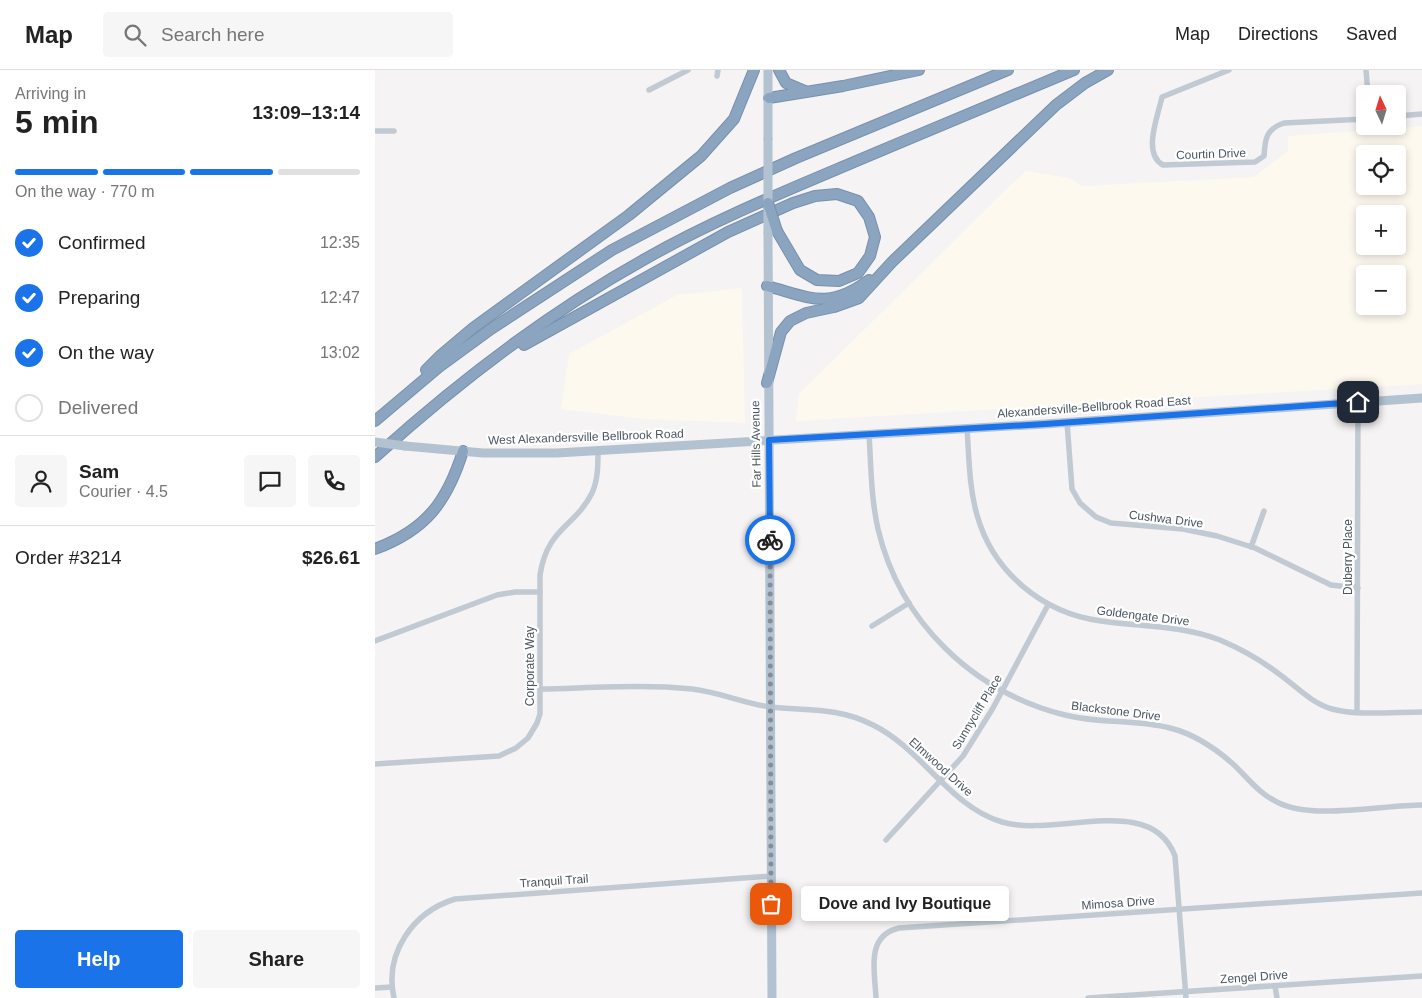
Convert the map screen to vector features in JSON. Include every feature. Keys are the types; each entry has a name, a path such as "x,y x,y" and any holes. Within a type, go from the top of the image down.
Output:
{"highway":[{"path":"387,411 441,354 473,328 629,215 701,156 734,118 754,70"},
{"path":"779,70 782,78 788,85 811,91"},
{"path":"769,98 919,70"},
{"path":"375,421 439,367 491,329 612,250 723,192 788,162 1008,70"},
{"path":"375,457 419,417 490,363 588,293 645,259 722,219 1074,70"},
{"path":"767,383 781,332 790,321 806,313 834,307 859,298 887,268 1056,105 1085,83 1108,70"},
{"path":"490,363 728,232 793,203 815,196 837,194 858,201 869,217 875,237 870,256 858,273 839,281 817,280 800,270 772,232 768,203"},
{"path":"767,286 808,298 834,299 851,292 887,268"},
{"path":"375,548 412,532 434,511 448,489 463,451"}],"main road":[{"path":"768,70 768,203"},
{"name":"Far Hills Avenue","path":"772,232 767,286 772,998"},
{"name":"Alexandersville-Bellbrook Road East","path":"769,440 1422,398"},
{"name":"West Alexandersville Bellbrook Road","path":"375,442 463,451 532,453 769,440"}],"street":[{"path":"649,90 688,70"},
{"name":"Courtin Drive","path":"1229,70 1162,98 1152,148 1155,159 1163,165 1255,162 1264,156 1265,138 1276,126 1284,123 1356,119"},
{"path":"1366,70 1367,85"},
{"path":"1406,115 1422,114"},
{"path":"375,132 394,131"},
{"name":"Duberry Place","path":"1357,712 1358,402"},
{"name":"Cushwa Drive","path":"1067,422 1072,488 1088,513 1111,523 1183,529 1251,547 1331,585 1358,588"},
{"name":"Goldengate Drive","path":"967,428 975,505 987,540 1008,572 1028,591 1049,604 1087,619 1162,626 1204,635 1257,659 1322,706 1357,712 1422,712"},
{"name":"Blackstone Drive","path":"869,434 873,497 878,530 889,564 909,603 928,631 972,673 1001,692 1026,704 1068,716 1151,724 1185,733 1222,754 1268,798 1295,809 1313,811 1422,806"},
{"name":"Corporate Way","path":"375,764 491,757 509,752 523,743 533,731 540,714 540,592 542,565 552,539 592,492 597,475 598,450"},
{"path":"1251,547 1264,511"},
{"path":"375,641 497,595 515,592 540,592"},
{"path":"872,626 909,603"},
{"name":"Sunnycliff Place","path":"886,840 963,756 979,732 1049,604"},
{"name":"Elmwood Drive","path":"541,689 686,688 770,707 821,709 862,720 895,739 975,810 1009,824 1048,826 1123,821 1138,822 1152,828 1167,841 1175,856 1185,995"},
{"name":"Tranquil Trail","path":"393,998 392,987 396,956 407,932 428,911 455,899 771,876"},
{"name":"Mimosa Drive","path":"876,998 874,951 879,940 893,929 1422,893"},
{"name":"Zengel Drive","path":"1088,998 1185,995 1275,986 1422,976"},
{"path":"1275,986 1277,998"},
{"path":"375,988 392,987"}],"shaded area":[{"path":"1422,126 1422,384 796,421 799,394 1025,171 1069,178 1083,186 1254,177 1288,151 1288,136 1356,131 1356,135 1406,135 1406,127"},
{"path":"742,288 745,423 643,419 561,409 569,354 677,295"}],"way so far":[{"path":"770,540 771,904"}],"place":[{"name":"Dove and Ivy Boutique","path":"771,904"}],"route":[{"path":"770,540 769,440 1045,424 1358,402"}]}
